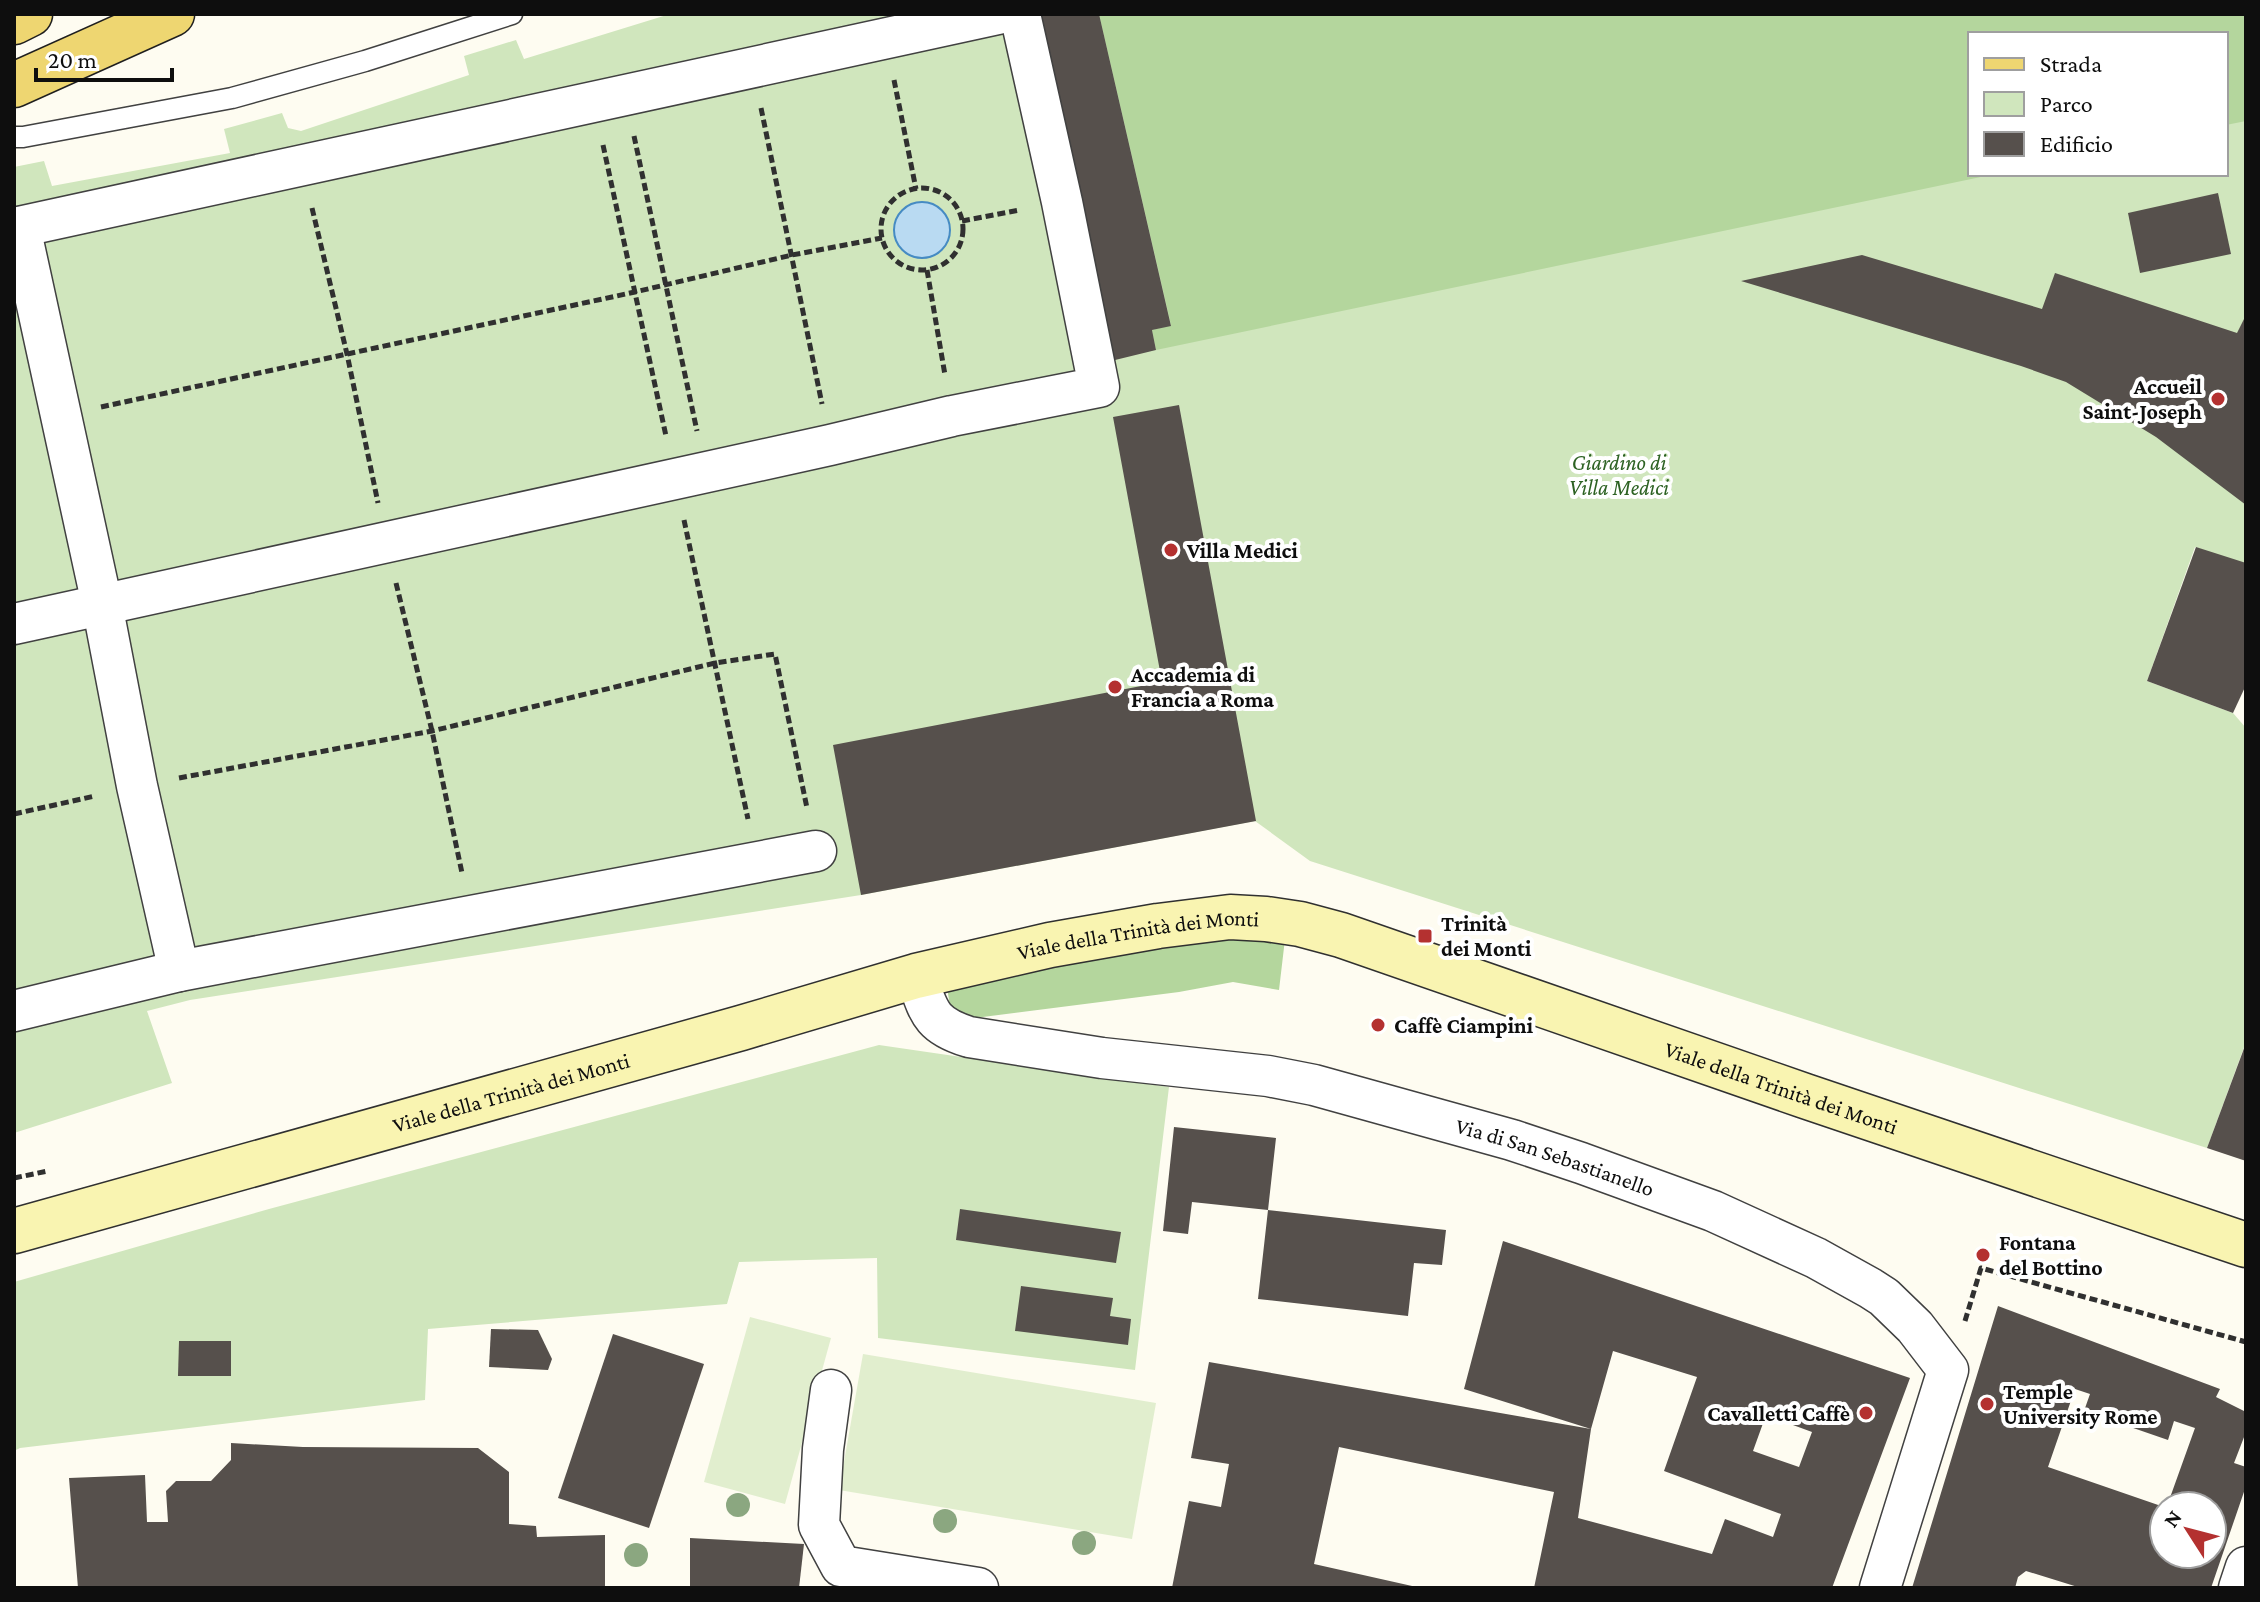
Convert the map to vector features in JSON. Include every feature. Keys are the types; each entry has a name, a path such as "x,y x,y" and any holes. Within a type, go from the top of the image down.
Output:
{"main road":[{"path":"14,22 30,14"},
{"path":"14,85 172,14"}],"street":[{"path":"179,971 137,786 102,604 17,228 998,14"},
{"path":"14,624 952,416 1099,387 1020,14"},
{"path":"14,1011 179,971 816,851"},
{"name":"Viale della Trinità dei Monti","path":"14,1231 916,976 1050,945 1230,917 1300,924 1341,935 2246,1245"},
{"name":"Via di San Sebastianello","path":"916,976 928,1010 944,1028 956,1033 1102,1058 1268,1076 1425,1115 1512,1140 1713,1211 1816,1258 1870,1288 1915,1327 1948,1370 1880,1588"},
{"path":"831,1390 823,1449 819,1525 841,1566 978,1588"},
{"path":"2239,1588 2246,1567"}],"lane":[{"path":"14,137 232,98 365,61 512,14"}],"path":[{"path":"887,39 916,189"},
{"path":"753,68 830,445"},
{"path":"625,95 706,472"},
{"path":"916,189 928,189 950,199 962,221 963,234 959,248 940,266 927,270 915,270 893,258 882,238 881,225 885,212 903,193 916,189"},
{"path":"962,221 1062,202"},
{"path":"61,416 792,255 882,238"},
{"path":"927,270 952,416"},
{"path":"14,814 137,786 432,731 715,663 775,654 816,851"},
{"path":"1966,1317 1981,1268 2246,1342"}],"green space":[{"name":"Giardino di Villa Medici","path":"670,14 2246,14 2246,565 2195,547 2147,681 2233,713 2246,728 2246,1042 2207,1148 1310,861 1255,821 861,895 190,1000 147,1011 172,1083 14,1133 14,167 44,161 52,186 230,153 224,129 282,113 288,128 301,131 469,75 464,56 516,40 524,59"},
{"path":"1099,14 2246,14 2246,121 2228,125 2228,32 1968,32 1968,176 1985,176 1156,350 1152,330 1171,325"},
{"path":"1219,933 1285,939 1279,990 1233,982 1179,992 967,1019 950,1007 946,980"},
{"path":"879,1045 1169,1087 1135,1370 878,1338 877,1258 739,1262 727,1304 428,1329 425,1400 14,1451 14,1282 269,1209"},
{"path":"750,1317 831,1338 785,1504 704,1482"},
{"path":"863,1354 1156,1403 1132,1539 839,1490"}],"water":[{"path":"922,202 941,211 950,230 941,249 922,258 903,249 894,230 903,211"}],"building":[{"path":"1031,14 1099,14 1171,326 1152,330 1156,350 1111,361"},
{"path":"2218,193 2231,254 2140,273 2128,213"},
{"path":"1862,255 2042,309 2055,273 2237,333 2246,315 2246,505 2156,437 2066,382 1741,281"},
{"name":"Villa Medici","path":"1179,405 1256,821 861,895 833,745 1162,682 1113,417"},
{"path":"2196,547 2246,563 2246,685 2233,713 2147,681"},
{"path":"2246,1043 2246,1161 2207,1148"},
{"path":"1174,1127 1276,1138 1268,1210 1192,1202 1188,1234 1163,1231"},
{"path":"960,1209 1121,1232 1116,1263 956,1240"},
{"path":"1268,1210 1446,1230 1442,1265 1414,1263 1408,1316 1258,1299"},
{"path":"1503,1241 1910,1378 1832,1588 1534,1588 1554,1492 1339,1447 1314,1564 1421,1588 1172,1588 1189,1501 1221,1507 1229,1464 1191,1458 1209,1362 1591,1429 1464,1389","holes":["1613,1351 1697,1377 1664,1471 1781,1514 1773,1537 1725,1519 1712,1554 1578,1518 1591,1429","1766,1415 1812,1432 1799,1467 1753,1451"]},
{"path":"1021,1286 1113,1298 1110,1316 1131,1319 1128,1345 1015,1331"},
{"path":"1998,1306 2220,1389 2216,1397 2246,1412 2246,1432 2234,1463 2246,1467 2246,1486 2228,1538 2228,1490 2173,1490 2195,1428 2174,1421 2168,1440 2084,1411 2090,1394 2075,1389 2048,1467 2148,1501 2148,1570 2217,1570 2211,1588 2081,1588 2026,1571 2018,1577 2015,1588 1912,1588"},
{"path":"491,1329 538,1330 552,1359 548,1370 489,1367"},
{"path":"613,1334 704,1364 649,1528 558,1498"},
{"path":"179,1341 231,1341 231,1376 178,1376"},
{"path":"231,1443 303,1447 478,1448 509,1472 509,1524 536,1526 537,1537 605,1535 605,1588 78,1588 69,1478 145,1475 147,1522 168,1522 166,1491 176,1481 211,1481 231,1460"},
{"path":"690,1538 804,1544 799,1588 690,1588"}],"place":[{"name":"Accueil Saint-Joseph","path":"2218,399"},
{"name":"Villa Medici","path":"1171,550"},
{"name":"Accademia di Francia a Roma","path":"1115,687"},
{"name":"Trinità dei Monti","path":"1425,936"},
{"name":"Caffè Ciampini","path":"1378,1025"},
{"name":"Fontana del Bottino","path":"1983,1255"},
{"name":"Temple University Rome","path":"1987,1404"},
{"name":"Cavalletti Caffè","path":"1866,1413"}]}
